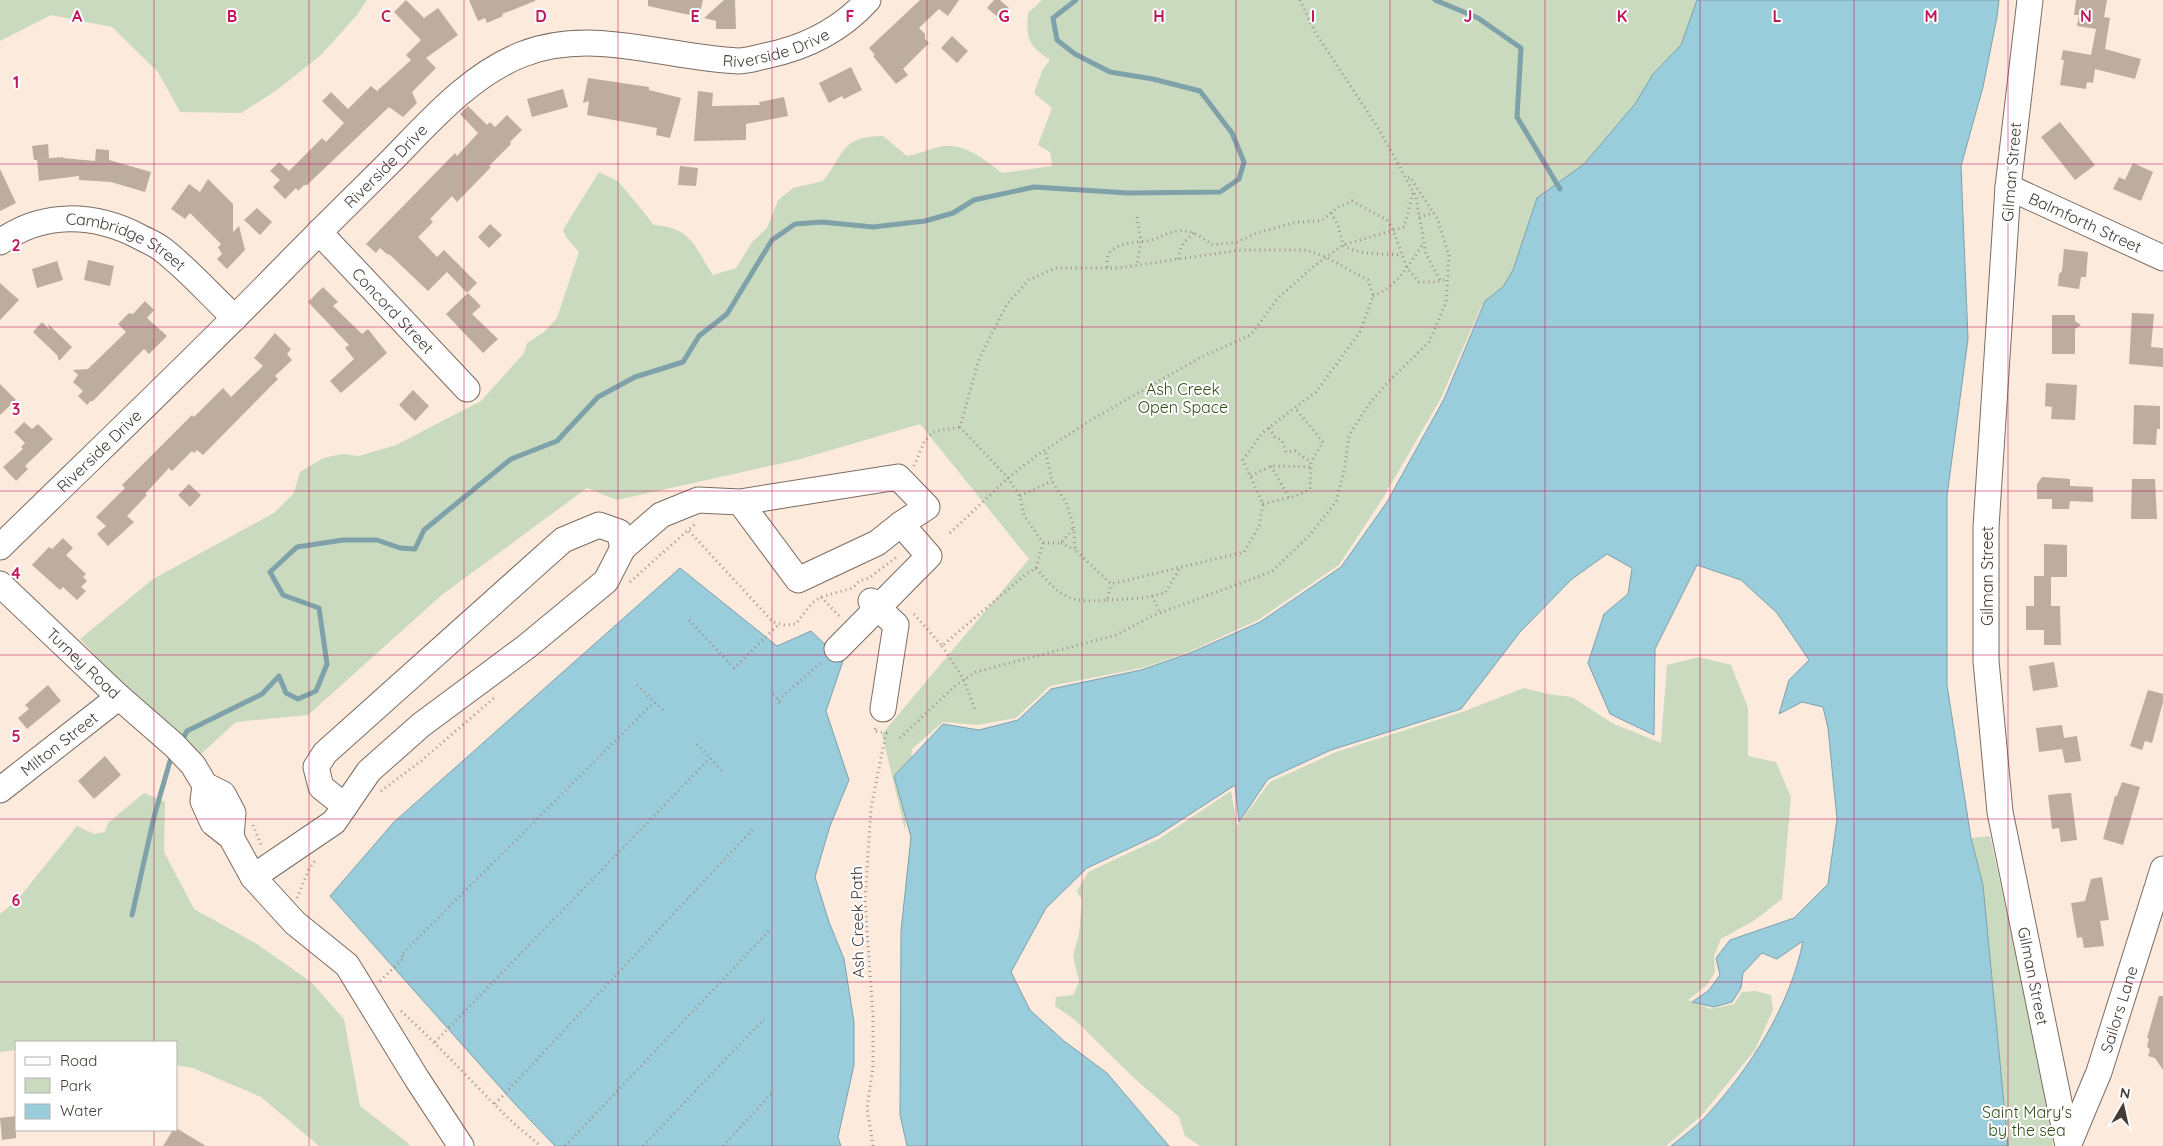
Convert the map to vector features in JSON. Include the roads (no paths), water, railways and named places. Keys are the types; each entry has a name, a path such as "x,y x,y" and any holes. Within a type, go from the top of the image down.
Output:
{"street":[{"name":"Riverside Drive","path":"0,547 235,318 439,112 493,69 523,54 560,44 590,43 742,61 807,44 840,25 856,13 868,0"},
{"name":"Gilman Street","path":"2030,0 2008,187 1986,527 1986,661 2000,812 2068,1146"},
{"name":"Balmforth Street","path":"2008,187 2163,258"},
{"name":"Cambridge Street","path":"0,242 32,224 67,217 98,220 130,232 162,249 235,318"},
{"name":"Concord Street","path":"319,232 467,389"},
{"path":"461,1146 417,1079 348,965 295,923 253,877 334,822 369,771 422,725 526,647 606,582 623,548 661,515 698,500 730,502 898,477 927,507 877,543 798,580 730,502"},
{"path":"837,649 875,604 929,556 901,524"},
{"path":"345,806 321,787 316,767 325,753 563,540 599,525 619,532 623,548"},
{"name":"Turney Road","path":"0,584 118,697 175,747 200,774 205,785 223,794 234,813 231,837 253,877"},
{"path":"875,604 896,624 883,709"},
{"name":"Milton Street","path":"0,790 118,697"},
{"name":"Sailors Lane","path":"2068,1146 2099,1072 2163,869"}],"water":[{"path":"1697,0 1999,0 1983,87 1961,166 1968,339 1947,496 1947,685 1971,838 1983,885 2008,1146 1671,1146 1702,1120 1738,1078 1766,1035 1779,1012 1789,988 1803,941 1777,959 1762,953 1743,973 1741,988 1732,1002 1714,1007 1692,1002 1708,991 1720,975 1716,958 1730,940 1794,918 1828,884 1837,819 1828,728 1823,707 1802,702 1779,714 1789,680 1809,660 1777,613 1741,580 1697,565 1655,649 1654,735 1610,714 1588,663 1604,614 1628,594 1632,568 1607,554 1572,579 1520,632 1461,709 1331,750 1268,779 1239,822 1235,785 1158,835 1087,868 1046,908 1011,972 1030,1010 1064,1041 1107,1073 1169,1146 907,1146 900,1115 901,931 911,837 894,776 943,724 979,730 1018,720 1051,689 1141,670 1190,653 1260,622 1341,567 1387,502 1444,399 1485,301 1503,287 1513,270 1537,198 1584,164 1635,104 1653,74 1681,45"},
{"path":"680,568 777,646 811,631 843,661 826,711 849,780 830,826 815,877 829,922 844,959 854,1022 854,1065 838,1137 841,1146 555,1146 515,1104 330,896 394,822"}],"waterway":[{"path":"181,742 187,731 262,694 279,676 286,693 298,699 316,691 327,664 319,608 283,595 270,572 297,547 343,540 377,540 400,548 415,549 424,530 511,459 557,441 598,397 635,377 683,362 699,336 727,314 772,240 795,224 822,222 873,227 925,221 953,213 974,200 1034,187 1128,193 1220,192 1239,179 1244,162 1232,133 1200,91 1153,79 1110,72 1075,54 1057,40 1053,18 1076,0"},
{"path":"1435,0 1478,18 1521,48 1517,117 1560,189"},
{"path":"132,915 154,817 170,761 174,754"}],"park label":[{"name":"Ash Creek Open Space","path":"1183,398"},
{"name":"Saint Mary's by the sea","path":"2027,1121"}]}
